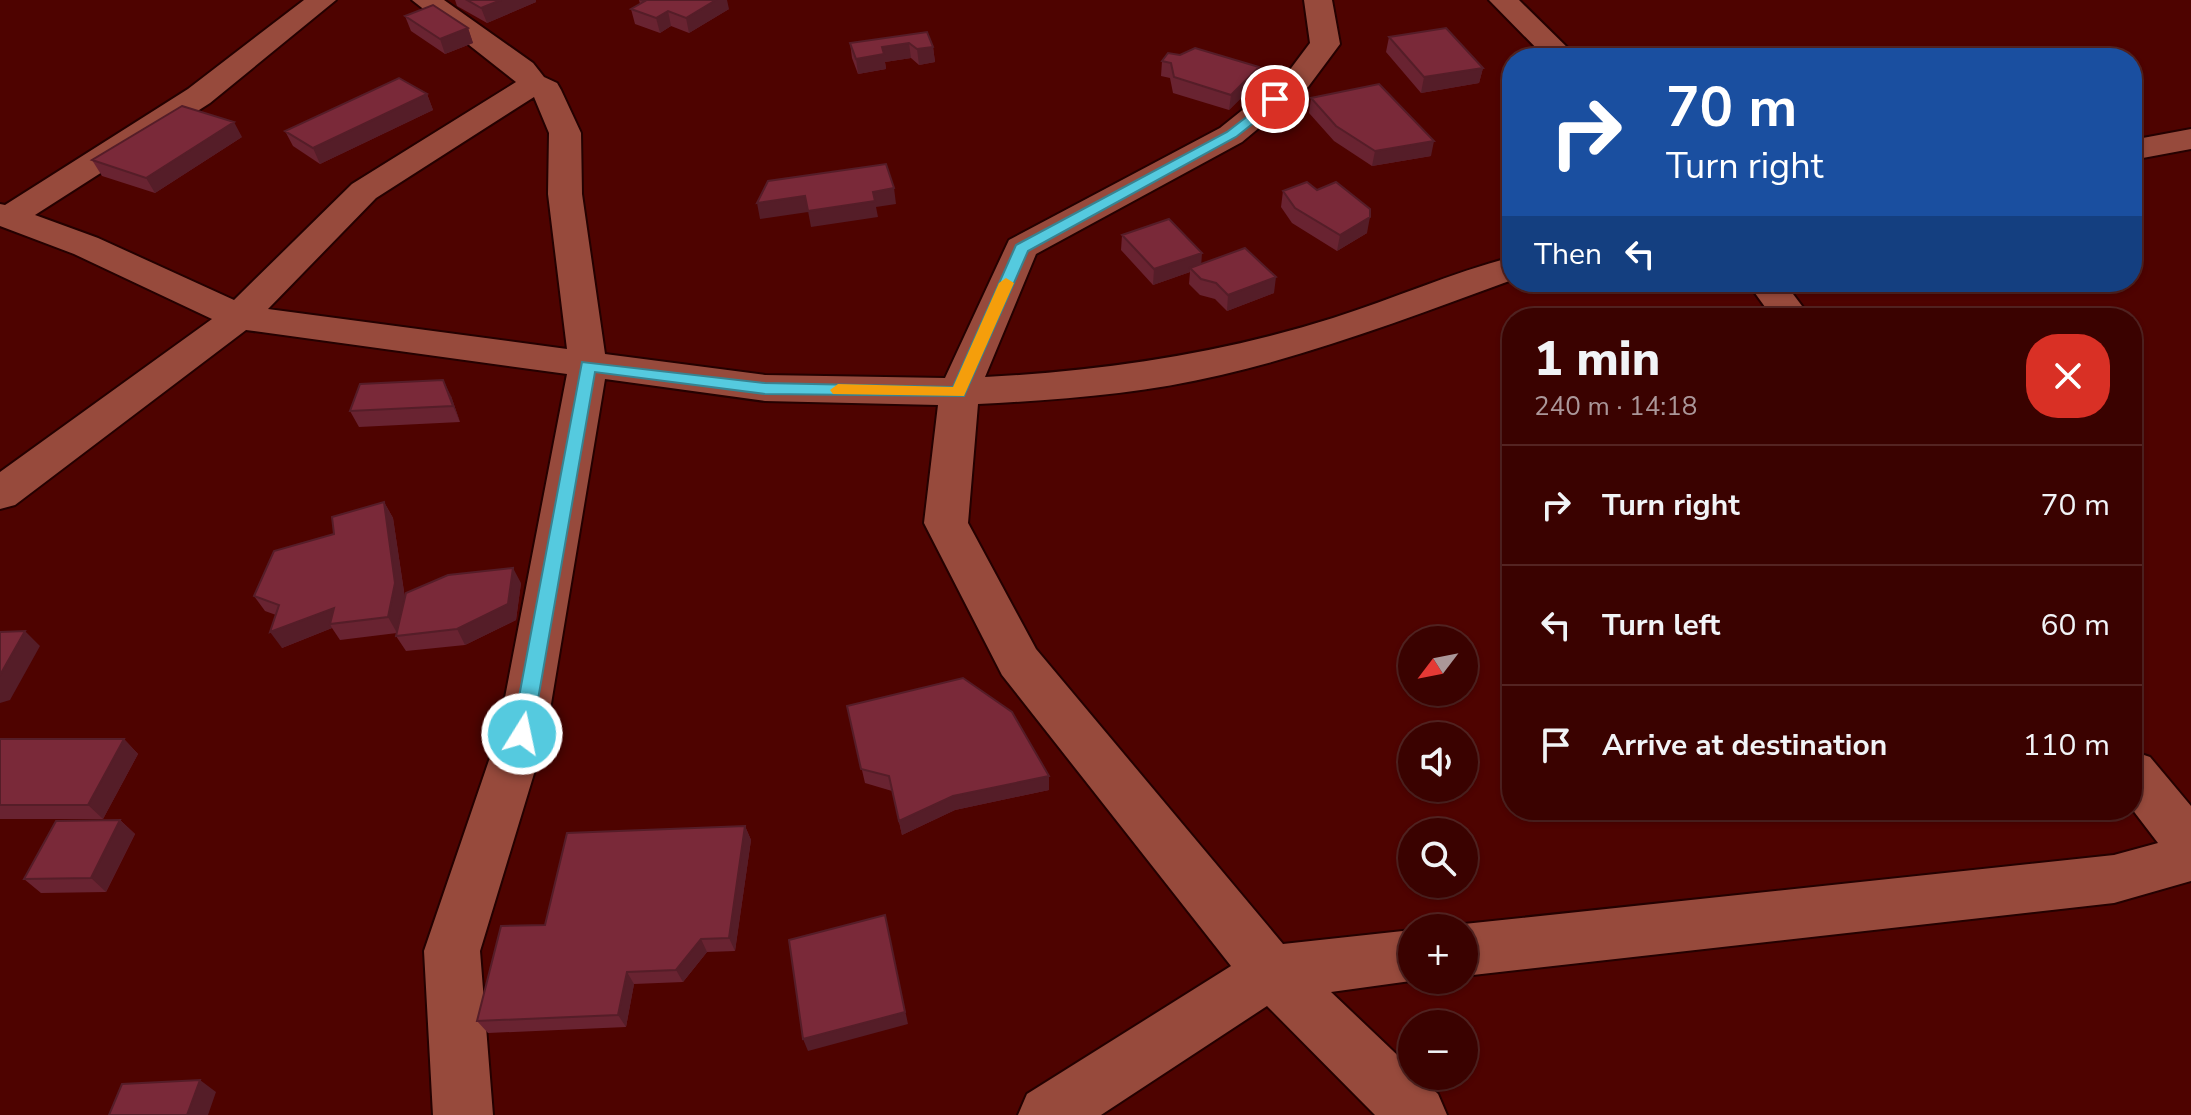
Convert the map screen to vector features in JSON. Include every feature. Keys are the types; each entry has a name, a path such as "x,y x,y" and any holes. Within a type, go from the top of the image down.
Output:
{"street":[{"path":"4,216 199,96 322,0"},
{"path":"426,0 522,69 533,84 546,90 565,133 565,194 588,366 522,734 452,951 463,1115"},
{"path":"1318,0 1325,44 1297,81 1231,135 1021,248 959,392 946,523 1019,662 1271,972 1417,1115"},
{"path":"1503,0 1553,48"},
{"path":"0,494 239,317 364,191 533,84"},
{"path":"2142,148 2191,139"},
{"path":"4,216 86,246 239,317 765,388 959,392 1071,386 1219,363 1345,327 1502,272"},
{"path":"2142,784 2191,844"},
{"path":"1478,948 2114,879 2191,857"},
{"path":"1048,1115 1271,972 1398,958"}],"building":[{"path":"467,0 501,0 481,8"},
{"path":"640,0 716,0 686,18 668,11 656,18 631,9 645,1"},
{"path":"433,5 468,28 440,39 405,16"},
{"path":"1446,28 1483,68 1424,77 1389,37"},
{"path":"927,32 933,47 917,49 909,43 882,47 884,54 856,59 850,43"},
{"path":"1195,48 1259,67 1231,95 1174,77 1171,63 1162,61 1168,53 1180,55"},
{"path":"399,78 427,94 313,148 285,131"},
{"path":"1379,84 1434,141 1375,151 1336,126 1311,98"},
{"path":"182,106 234,122 146,178 92,160"},
{"path":"886,164 894,188 873,192 875,201 808,211 805,196 757,203 768,181"},
{"path":"1307,182 1317,190 1336,182 1370,209 1370,217 1340,235 1295,208 1283,191"},
{"path":"1169,219 1202,253 1154,269 1122,235"},
{"path":"1245,248 1276,277 1228,295 1216,283 1201,279 1190,268"},
{"path":"443,380 453,406 350,411 360,384"},
{"path":"384,502 395,583 388,617 330,624 334,608 270,632 279,605 254,596 274,551 334,534 332,517"},
{"path":"513,568 508,604 457,629 396,636 406,593 448,575"},
{"path":"25,631 0,675 0,632"},
{"path":"963,678 1012,712 1049,776 953,796 899,821 889,776 861,769 847,706"},
{"path":"0,739 124,739 88,805 0,805"},
{"path":"120,820 91,878 24,879 56,821"},
{"path":"745,826 729,938 701,939 676,970 627,972 618,1015 477,1021 501,926 545,925 567,833"},
{"path":"885,915 905,1012 803,1039 789,940"},
{"path":"200,1080 187,1115 109,1115 122,1084"}],"slow traffic":[{"path":"838,390 959,392 1006,283"}],"route":[{"path":"522,734 588,366 765,388 959,392 1021,248 1231,135 1275,99"}]}
